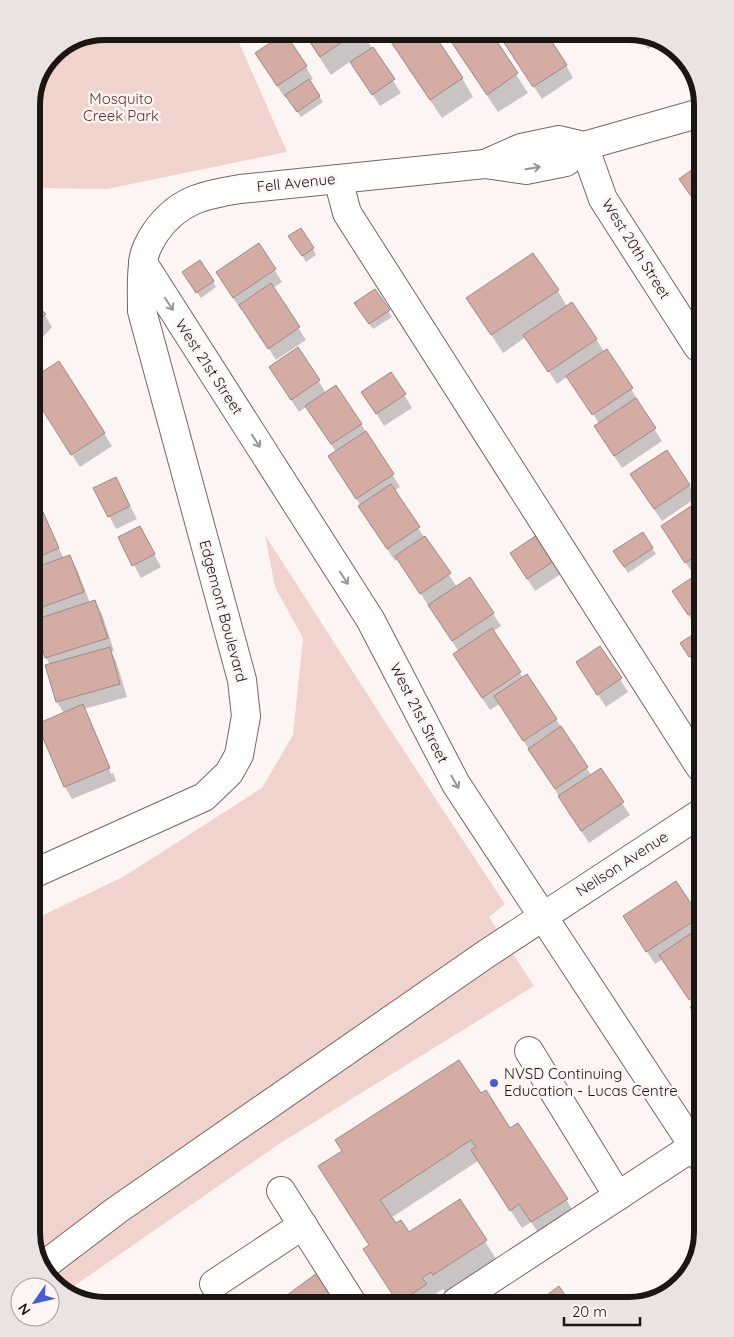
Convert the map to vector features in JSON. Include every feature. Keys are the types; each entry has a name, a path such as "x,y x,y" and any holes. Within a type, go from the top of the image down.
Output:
{"street":[{"name":"Fell Avenue","path":"142,263 148,244 165,219 187,202 208,194 485,164 526,170 566,162 584,146 694,115"},
{"name":"West 20th Street","path":"584,146 603,199 694,341"},
{"path":"338,179 347,213 694,759"},
{"name":"Edgemont Boulevard","path":"40,871 204,797 230,773 242,746 246,716 242,680 142,311 142,263"},
{"name":"West 21st Street","path":"142,263 370,619 456,784 694,1146"},
{"name":"Neilson Avenue","path":"48,1262 117,1210 542,916 694,818"},
{"path":"529,1051 618,1196"},
{"path":"464,1297 618,1196 694,1154"},
{"path":"281,1191 348,1297"},
{"path":"214,1284 303,1225"}],"green space":[{"name":"Mosquito Creek Park","path":"105,40 238,40 287,152 107,189 40,188 40,101 42,88 47,76 62,56 84,43"},
{"path":"265,535 505,904 489,917 534,986 279,1144 72,1288 60,1279 49,1264 41,1244 40,917 123,877 262,788 293,735 303,638 275,587"}],"building":[{"path":"274,40 290,40 307,66 277,86 255,53"},
{"path":"309,40 345,40 320,57"},
{"path":"390,40 438,40 463,78 430,100"},
{"path":"450,40 496,40 518,73 487,95"},
{"path":"502,40 551,40 567,65 533,87"},
{"path":"373,47 395,79 372,95 350,62"},
{"path":"309,79 320,96 297,112 285,95"},
{"path":"694,168 694,200 679,179"},
{"path":"301,228 314,248 302,256 288,236"},
{"path":"259,243 276,269 233,298 216,272"},
{"path":"533,253 559,290 491,335 466,298"},
{"path":"200,260 214,281 196,293 182,272"},
{"path":"271,283 300,327 268,349 239,305"},
{"path":"375,289 390,310 369,324 354,303"},
{"path":"572,302 597,339 548,372 523,335"},
{"path":"40,308 46,314 40,320"},
{"path":"298,347 320,380 291,400 269,367"},
{"path":"607,349 633,388 592,415 566,376"},
{"path":"59,361 105,433 71,455 40,406 40,373"},
{"path":"391,372 406,394 376,414 361,392"},
{"path":"336,385 362,424 331,444 305,406"},
{"path":"636,398 656,428 614,456 594,426"},
{"path":"366,431 394,474 356,499 328,456"},
{"path":"667,450 690,485 654,509 630,474"},
{"path":"116,477 130,506 108,517 93,488"},
{"path":"391,484 420,527 387,549 358,506"},
{"path":"694,504 694,557 685,563 661,526"},
{"path":"43,512 59,548 40,556 40,513"},
{"path":"140,526 155,554 132,566 118,537"},
{"path":"643,532 653,548 624,567 613,551"},
{"path":"537,535 554,561 527,579 510,553"},
{"path":"425,536 451,573 420,594 395,556"},
{"path":"70,555 84,592 40,608 40,566"},
{"path":"694,576 694,611 688,615 672,591"},
{"path":"470,577 494,613 452,641 428,605"},
{"path":"95,600 108,638 45,658 40,641 40,618"},
{"path":"492,628 521,672 482,698 453,654"},
{"path":"694,634 694,654 689,657 680,643"},
{"path":"600,646 622,678 597,695 576,662"},
{"path":"110,647 120,684 56,702 45,665"},
{"path":"527,674 557,719 523,741 494,696"},
{"path":"83,704 110,768 64,787 40,731 40,723"},
{"path":"561,726 588,767 555,789 528,749"},
{"path":"601,768 624,802 581,831 558,796"},
{"path":"676,881 694,908 694,921 646,952 623,916"},
{"path":"694,931 694,997 689,1000 659,955"},
{"path":"694,1004 694,1013 690,1007"},
{"path":"459,1060 481,1093 486,1090 510,1128 518,1123 568,1199 531,1222 519,1204 510,1211 471,1150 476,1147 471,1140 380,1200 396,1223 401,1220 409,1232 460,1199 487,1240 433,1275 431,1272 422,1278 427,1284 407,1297 394,1297 363,1249 369,1245 318,1166 342,1151 335,1140"},
{"path":"317,1273 333,1297 284,1297"},
{"path":"559,1286 566,1297 544,1297"}],"place":[{"name":"NVSD Continuing Education - Lucas Centre","path":"494,1083"}]}
